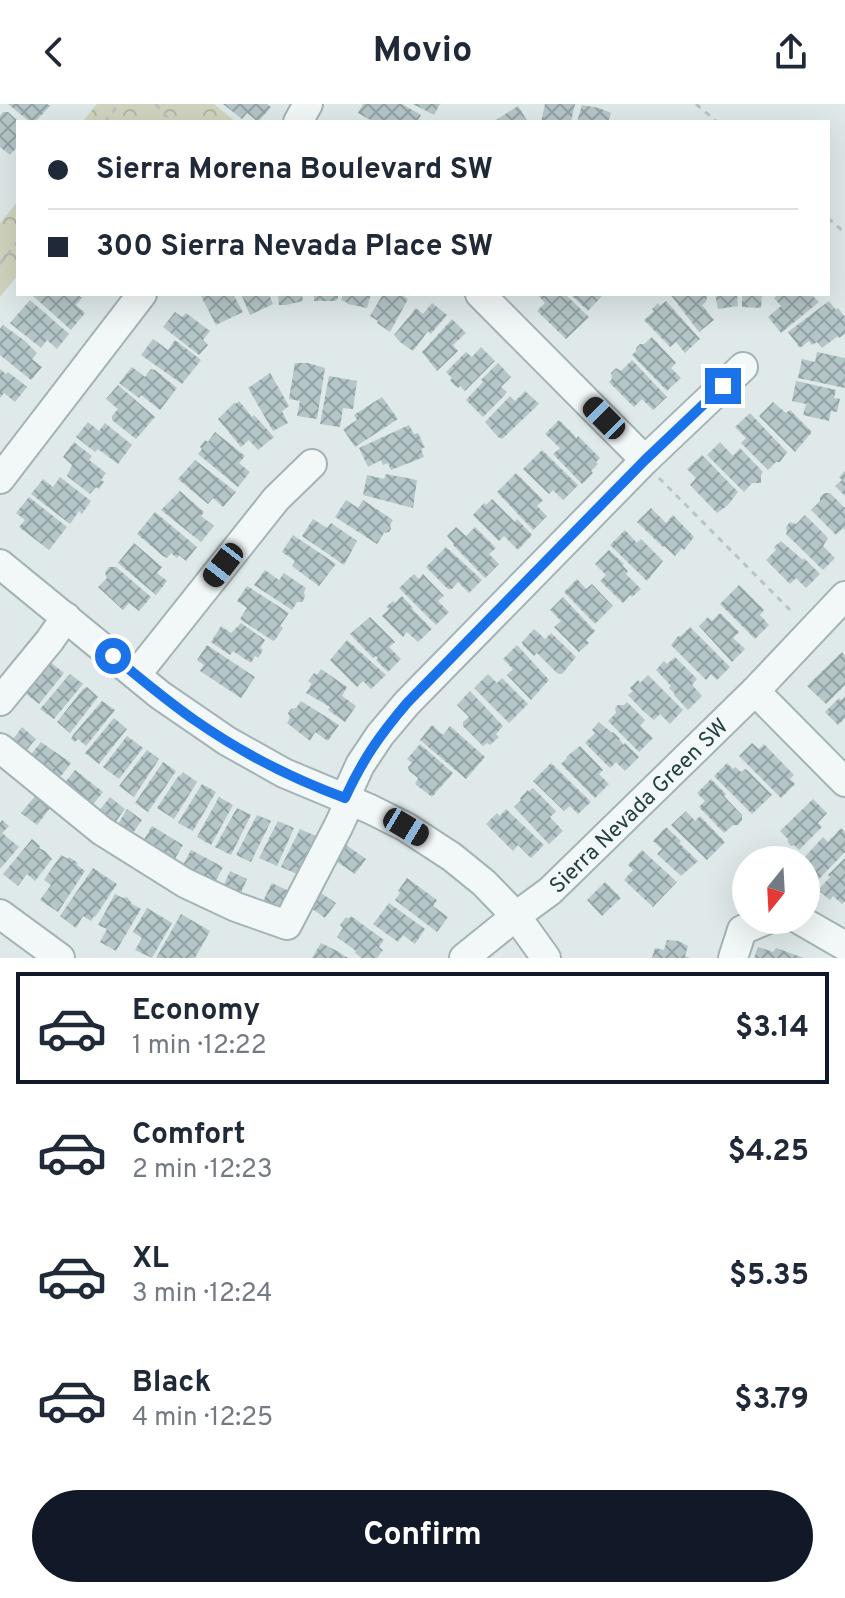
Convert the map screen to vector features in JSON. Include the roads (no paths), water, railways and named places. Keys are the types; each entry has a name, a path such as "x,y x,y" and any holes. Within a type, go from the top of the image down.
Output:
{"street":[{"path":"0,479 140,296"},
{"path":"482,296 650,467"},
{"path":"0,748 102,831 173,876 236,907 287,925 345,812 345,798 360,765 407,703 650,467 743,367"},
{"path":"136,675 276,499 312,464"},
{"path":"0,564 172,704 227,741 284,773 345,798 430,842 484,883 516,916 546,958"},
{"name":"Sierra Nevada Green SW","path":"464,958 550,891 755,691 845,596"},
{"path":"0,701 66,617"},
{"path":"755,691 845,782"},
{"path":"0,914 60,958"},
{"path":"820,932 845,946"},
{"path":"733,958 741,934"}]}
